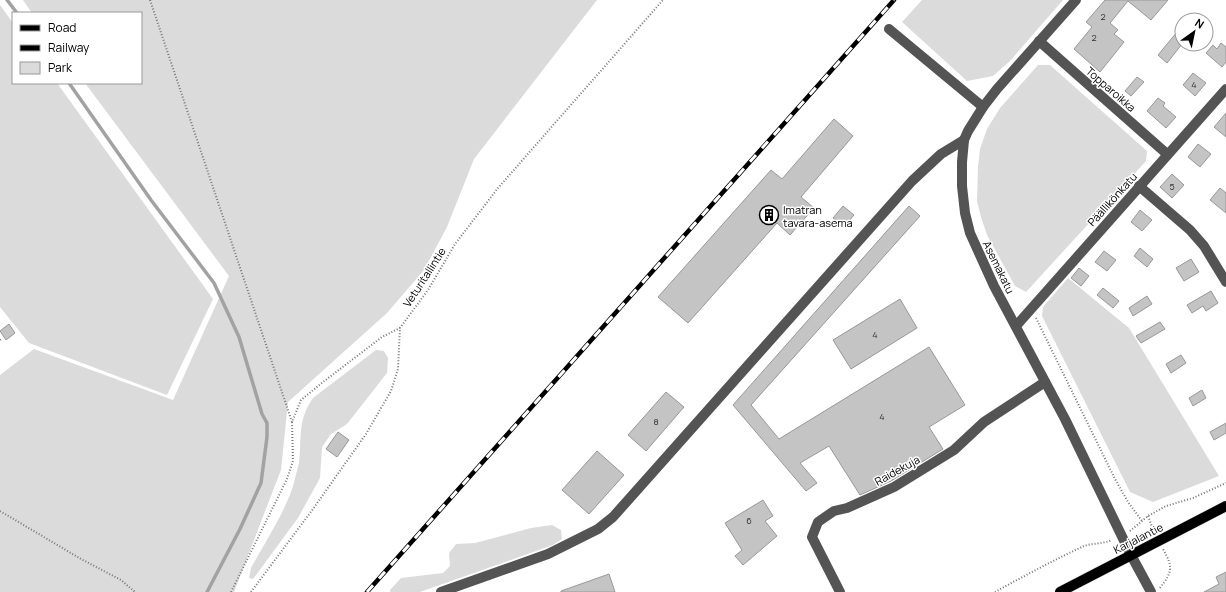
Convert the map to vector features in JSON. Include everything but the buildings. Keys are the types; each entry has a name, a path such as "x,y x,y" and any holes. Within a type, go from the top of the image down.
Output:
{"main road":[{"name":"Karjalantie","path":"1060,592 1226,506"}],"street":[{"name":"Asemakatu","path":"1076,0 982,107 964,140 962,186 965,213 970,233 994,286 1065,419 1131,555 1151,592"},
{"path":"889,29 982,107"},
{"name":"Topparoikka","path":"1039,41 1167,154"},
{"name":"Päällikönkatu","path":"1016,326 1226,88"},
{"path":"441,592 548,554 598,529 613,517 912,182 941,154 964,140"},
{"path":"1139,186 1190,230 1204,246 1226,282"},
{"name":"Raidekuja","path":"840,592 812,537 818,522 834,511 847,508 901,483 954,450 984,422 1045,382"}],"path":[{"path":"150,0 292,422 293,461 287,479 231,592"},
{"name":"Veturitallintie","path":"400,328 428,290 455,244 498,188 663,0"},
{"path":"1031,308 1115,478 1128,502 1142,521"},
{"path":"251,592 362,440 391,391 398,369 400,328 382,336 302,400 292,422"},
{"path":"1133,529 1148,516 1166,506 1193,498 1226,483"},
{"path":"0,511 80,559 122,580 135,592"},
{"path":"1148,516 1154,530"},
{"path":"995,592 1062,556 1090,544 1108,542"},
{"path":"1158,592 1168,579 1171,570 1167,556"}],"green space":[{"path":"23,0 597,0 474,159 447,227 424,270 387,313 288,402 281,470 234,592 0,592 0,375 34,349 173,400 229,276 86,84 142,84 142,12 31,12"},
{"path":"922,0 1063,0 1010,61 993,76 967,81 902,22"},
{"path":"0,5 12,22 12,84 58,84 213,299 167,395 29,343 0,307"},
{"path":"1038,65 1050,65 1147,151 1146,161 1026,292 1015,286 987,235 977,201 978,167 980,149 987,129 1000,108"},
{"path":"1068,278 1129,328 1219,476 1153,502 1130,492 1042,316 1043,307"},
{"path":"376,350 384,351 388,358 387,373 347,424 331,434 322,447 320,478 298,518 253,579 249,578 251,568 280,517 293,486 299,463 302,422 308,406 313,398"},
{"path":"552,525 561,530 562,539 553,545 420,592 390,592 390,590 401,578 443,573 450,566 449,553 456,544 475,543 531,528"}],"waterway":[{"path":"7,0 16,12"},
{"path":"70,84 151,200 214,283 239,337 262,414 267,423 267,437 261,483 240,529 207,592"}],"railway":[{"path":"367,592 894,0"}],"place":[{"name":"Imatran tavara-asema","path":"769,215"}]}
